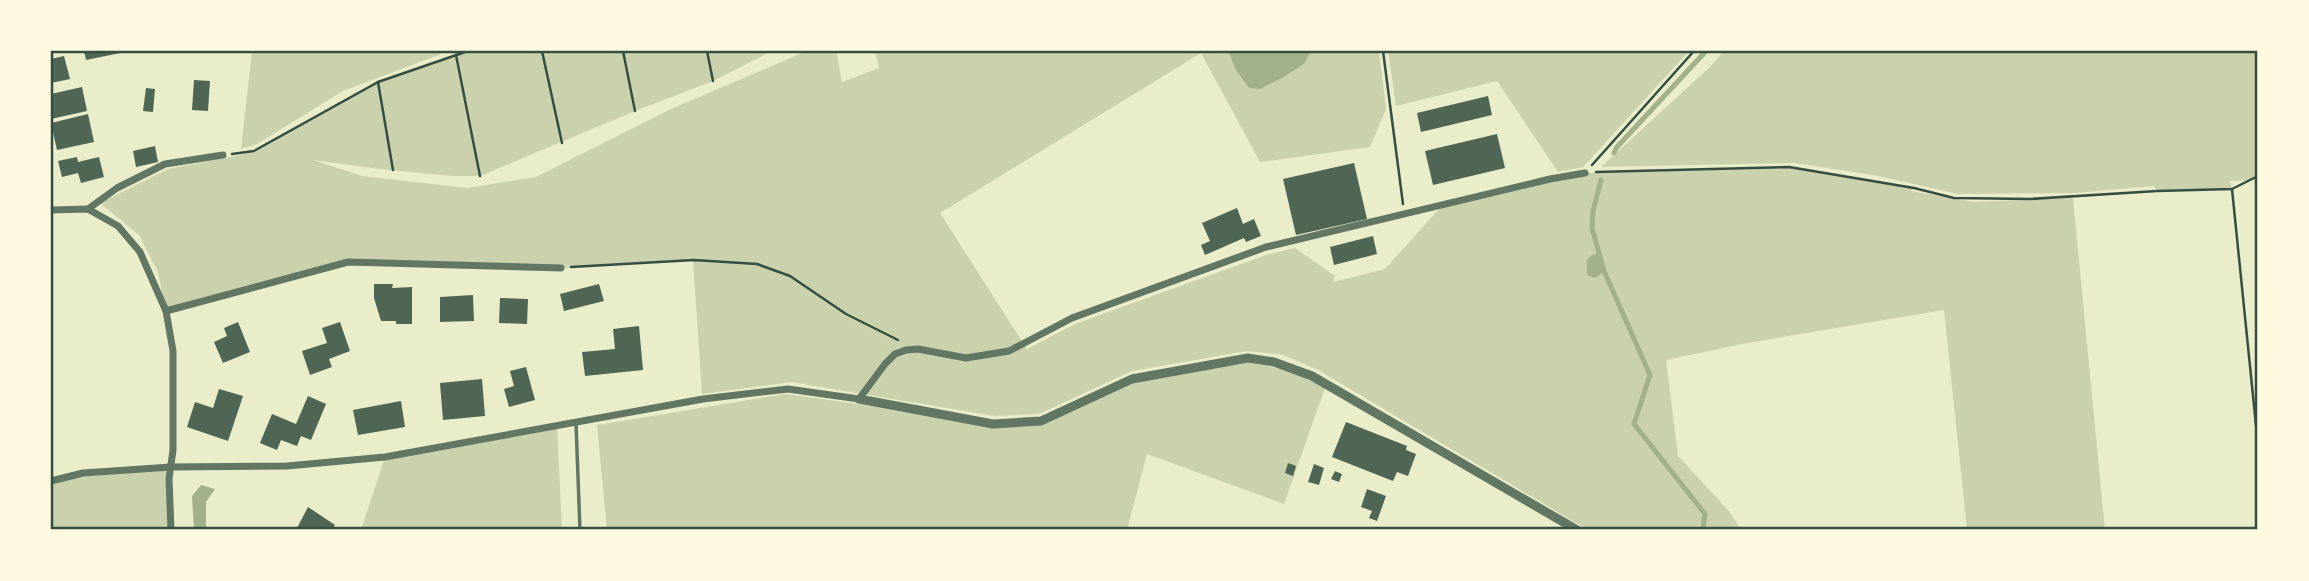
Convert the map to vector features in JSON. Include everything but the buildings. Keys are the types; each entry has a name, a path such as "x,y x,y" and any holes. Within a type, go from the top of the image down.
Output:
{"street":[{"path":"88,209 117,188 165,164 223,155"},
{"path":"859,399 885,363 895,354 906,350 918,349 966,358 1009,351 1072,318 1266,247 1586,173"},
{"path":"51,210 88,209 118,226 140,252 166,310 173,351 171,530"},
{"path":"166,310 348,262 561,268"},
{"path":"51,481 83,473 171,467 287,466 385,457 703,399 788,389 993,424 1041,421 1132,379 1248,358 1274,362 1312,376 1577,530"}],"lane":[{"path":"576,424 580,530"}],"path":[{"path":"223,155 254,151 378,82 468,51"},
{"path":"542,51 562,143"},
{"path":"623,51 635,111"},
{"path":"707,51 713,81"},
{"path":"1383,51 1404,214"},
{"path":"1586,173 1694,51"},
{"path":"456,55 480,176"},
{"path":"378,82 393,170"},
{"path":"1586,173 1789,167 1914,188 1954,198 2030,199 2232,188 2258,176"},
{"path":"2232,188 2258,445"},
{"path":"561,268 694,260 757,264 790,276 846,314 900,340 906,350"}],"shaded area":[{"path":"252,51 449,51 343,91 257,144 241,149"},
{"path":"455,51 772,51 713,81 480,176 452,176 313,160 362,176 467,188 536,177 671,109 807,51 836,51 842,82 879,68 875,51 1228,51 1236,70 1260,89 1304,64 1309,51 1379,51 1386,109 1370,147 1260,162 1201,53 940,213 1027,349 1075,324 1266,255 1295,248 1335,276 1333,282 1385,269 1441,207 1585,173 1789,167 1914,188 1911,191 1974,202 2073,198 2105,530 1967,530 1944,310 1747,343 1666,360 1678,456 1729,511 1741,530 1588,530 1318,370 1283,355 1247,351 1132,371 1039,414 994,416 791,382 702,394 693,260 561,268 348,262 166,311 158,272 139,235 100,203 168,169 256,152 378,82 455,55"},
{"path":"1228,51 1310,53 1304,64 1260,89 1249,88 1236,70"},
{"path":"1388,51 1689,51 1583,167 1558,172 1497,81 1396,106"},
{"path":"1724,51 2258,51 2258,180 2230,181 2232,189 2157,191 2154,186 2075,193 1958,194 1878,176 1795,163 1601,167"},
{"path":"1597,254 1603,259 1605,268 1594,278 1587,275 1587,260"},
{"path":"1247,363 1288,371 1325,388 1284,504 1147,454 1127,530 607,530 597,425 785,394 859,404 991,428 1042,425 1133,383"},
{"path":"557,427 562,530 361,530 385,457"},
{"path":"171,467 171,530 51,530 51,481 83,473"},
{"path":"201,485 215,489 206,502 206,530 194,530 192,496"}],"waterway":[{"path":"1614,153 1706,51"},
{"path":"1601,180 1593,211 1592,228 1604,271 1650,375 1634,424 1705,514 1703,529"}]}
